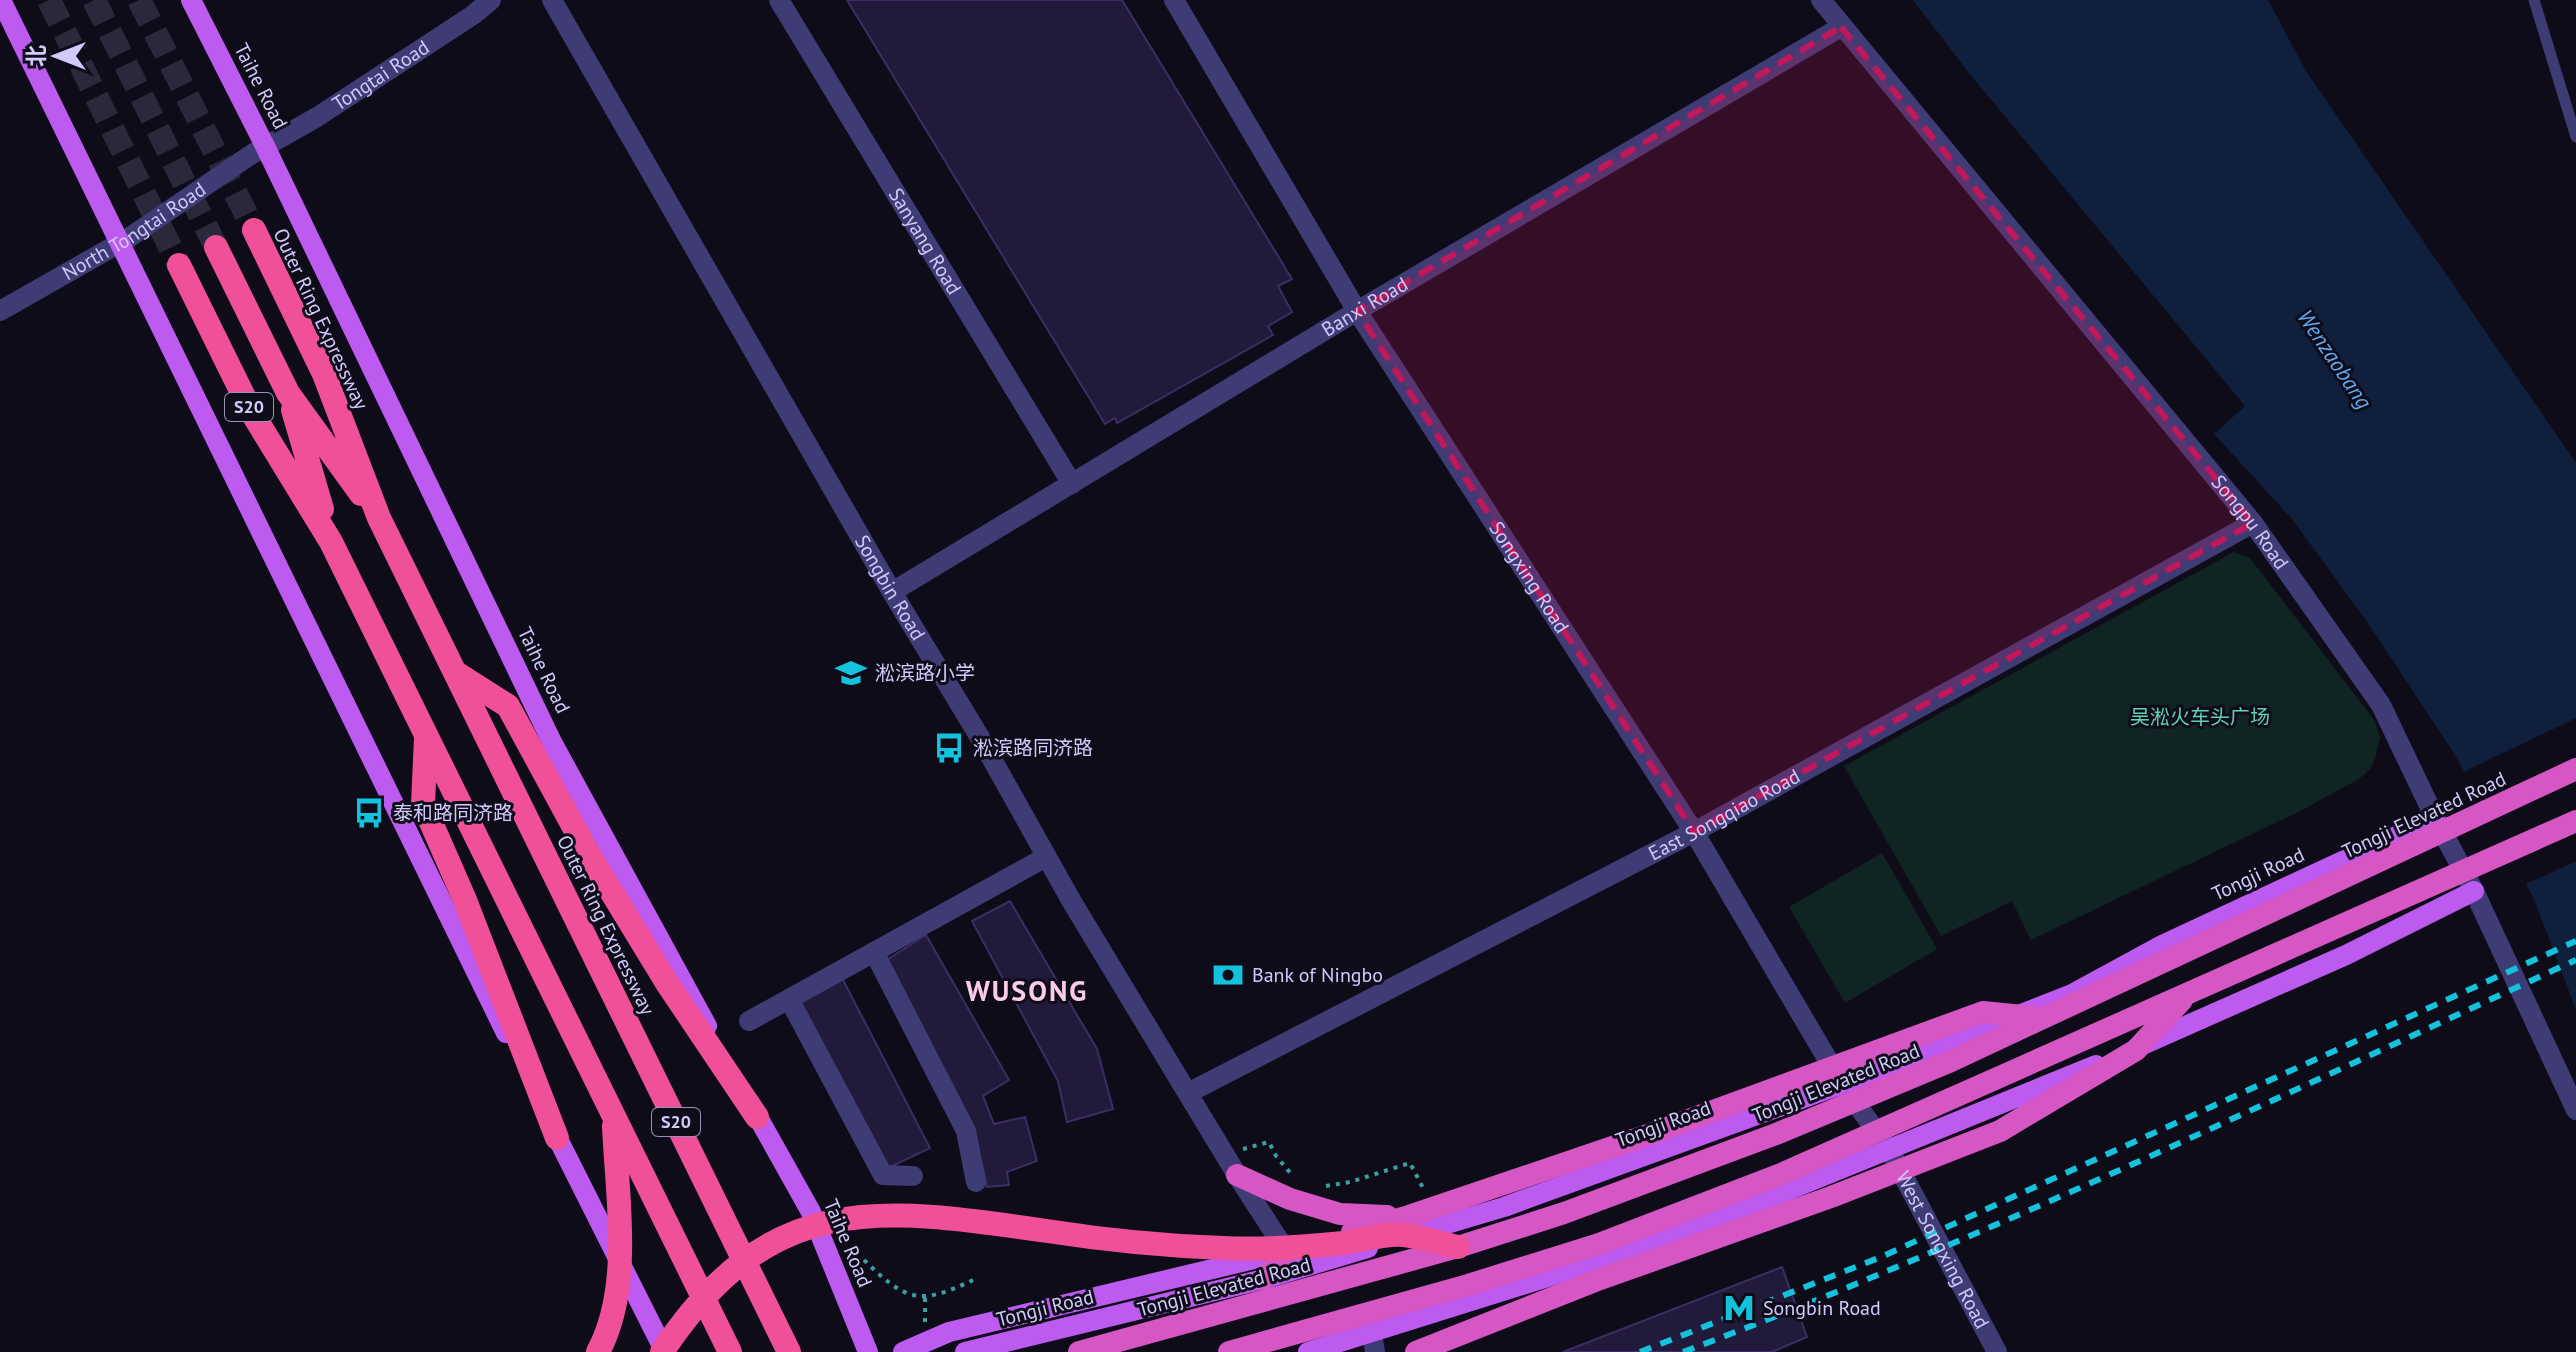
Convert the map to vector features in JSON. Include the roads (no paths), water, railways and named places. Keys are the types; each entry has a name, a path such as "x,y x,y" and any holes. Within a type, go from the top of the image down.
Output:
{"highway":[{"name":"Outer Ring Expressway","path":"254,230 324,374 379,518 789,1352"},
{"name":"Outer Ring Expressway","path":"216,247 288,393 379,518"},
{"name":"Outer Ring Expressway","path":"179,265 251,411 331,542 730,1352"},
{"name":"Outer Ring Expressway","path":"288,393 331,542"},
{"path":"454,671 508,706 582,843 659,971 757,1117"},
{"path":"427,736 423,804 465,900 557,1138"},
{"name":"Tongji Elevated Road","path":"1079,1352 1458,1247 1564,1213 1776,1134 1951,1061 2576,769"},
{"path":"1229,1352 1468,1285 1599,1244 1781,1174 2576,821"},
{"path":"1417,1352 1595,1281 1831,1197 2000,1131 2136,1050 2188,993"},
{"path":"1264,1279 1286,1251 1409,1216 1642,1137 1983,1012 2044,1018"},
{"path":"598,1352 612,1318 619,1286 613,1115"},
{"path":"1237,1175 1290,1199 1340,1214 1409,1216"},
{"path":"663,1352 698,1302 734,1267 808,1227 850,1217 898,1214 962,1218 1077,1236 1225,1249 1325,1245 1402,1235 1458,1247"}],"main road":[{"name":"Taihe Road","path":"191,0 259,150 552,742 811,1212 868,1352"},
{"path":"2,8 126,240 663,1352"},
{"name":"Tongji Road","path":"965,1352 1264,1279 1504,1207 1842,1084 2072,994 2162,945 2435,818"},
{"path":"1308,1352 1374,1342 1735,1212 2043,1088 2346,955 2474,891"},
{"name":"Tongji Road","path":"903,1352 949,1332 1286,1251"}],"street":[{"name":"Tongtai Road","path":"259,150 317,117 473,15 491,0"},
{"name":"Songbin Road","path":"552,0 1046,857 1224,1154 1286,1251"},
{"name":"Sanyang Road","path":"779,0 1072,484"},
{"name":"Songxing Road","path":"1174,0 1357,311 1694,832 1842,1084 1889,1149"},
{"name":"Songpu Road","path":"1821,0 2253,523 2381,705 2474,891 2576,1110"},
{"name":"Banxi Road","path":"892,592 1357,311 1841,27"},
{"name":"North Tongtai Road","path":"0,311 126,240 259,150"},
{"name":"East Songqiao Road","path":"1188,1093 1694,832 2253,523"},
{"path":"749,1021 1046,857"},
{"path":"874,952 966,1131 976,1182"},
{"path":"789,999 883,1175 913,1176"},
{"name":"West Songxing Road","path":"1889,1149 1997,1352"}],"lane":[{"path":"2534,0 2576,137"}],"water":[{"name":"Wenzaobang","path":"1913,0 2268,0 2306,71 2576,463 2576,1010 2534,899 2455,755 2370,626 2292,519 2214,434 2245,406 1969,73"}],"tunnel":[{"path":"49,0 179,265"},
{"path":"94,0 216,247"},
{"path":"139,0 254,230"}],"railway":[{"path":"1640,1352 1881,1257 2576,941"},
{"path":"1683,1352 2021,1214 2576,960"}],"place":[{"name":"淞滨路小学","path":"851,673"},
{"name":"淞滨路同济路","path":"949,748"},
{"name":"泰和路同济路","path":"369,813"},
{"name":"Bank of Ningbo","path":"1228,975"},
{"name":"Songbin Road","path":"1739,1308"}],"district":[{"name":"WUSONG","path":"1027,991"}],"park label":[{"name":"吴淞火车头广场","path":"2200,717"}]}
